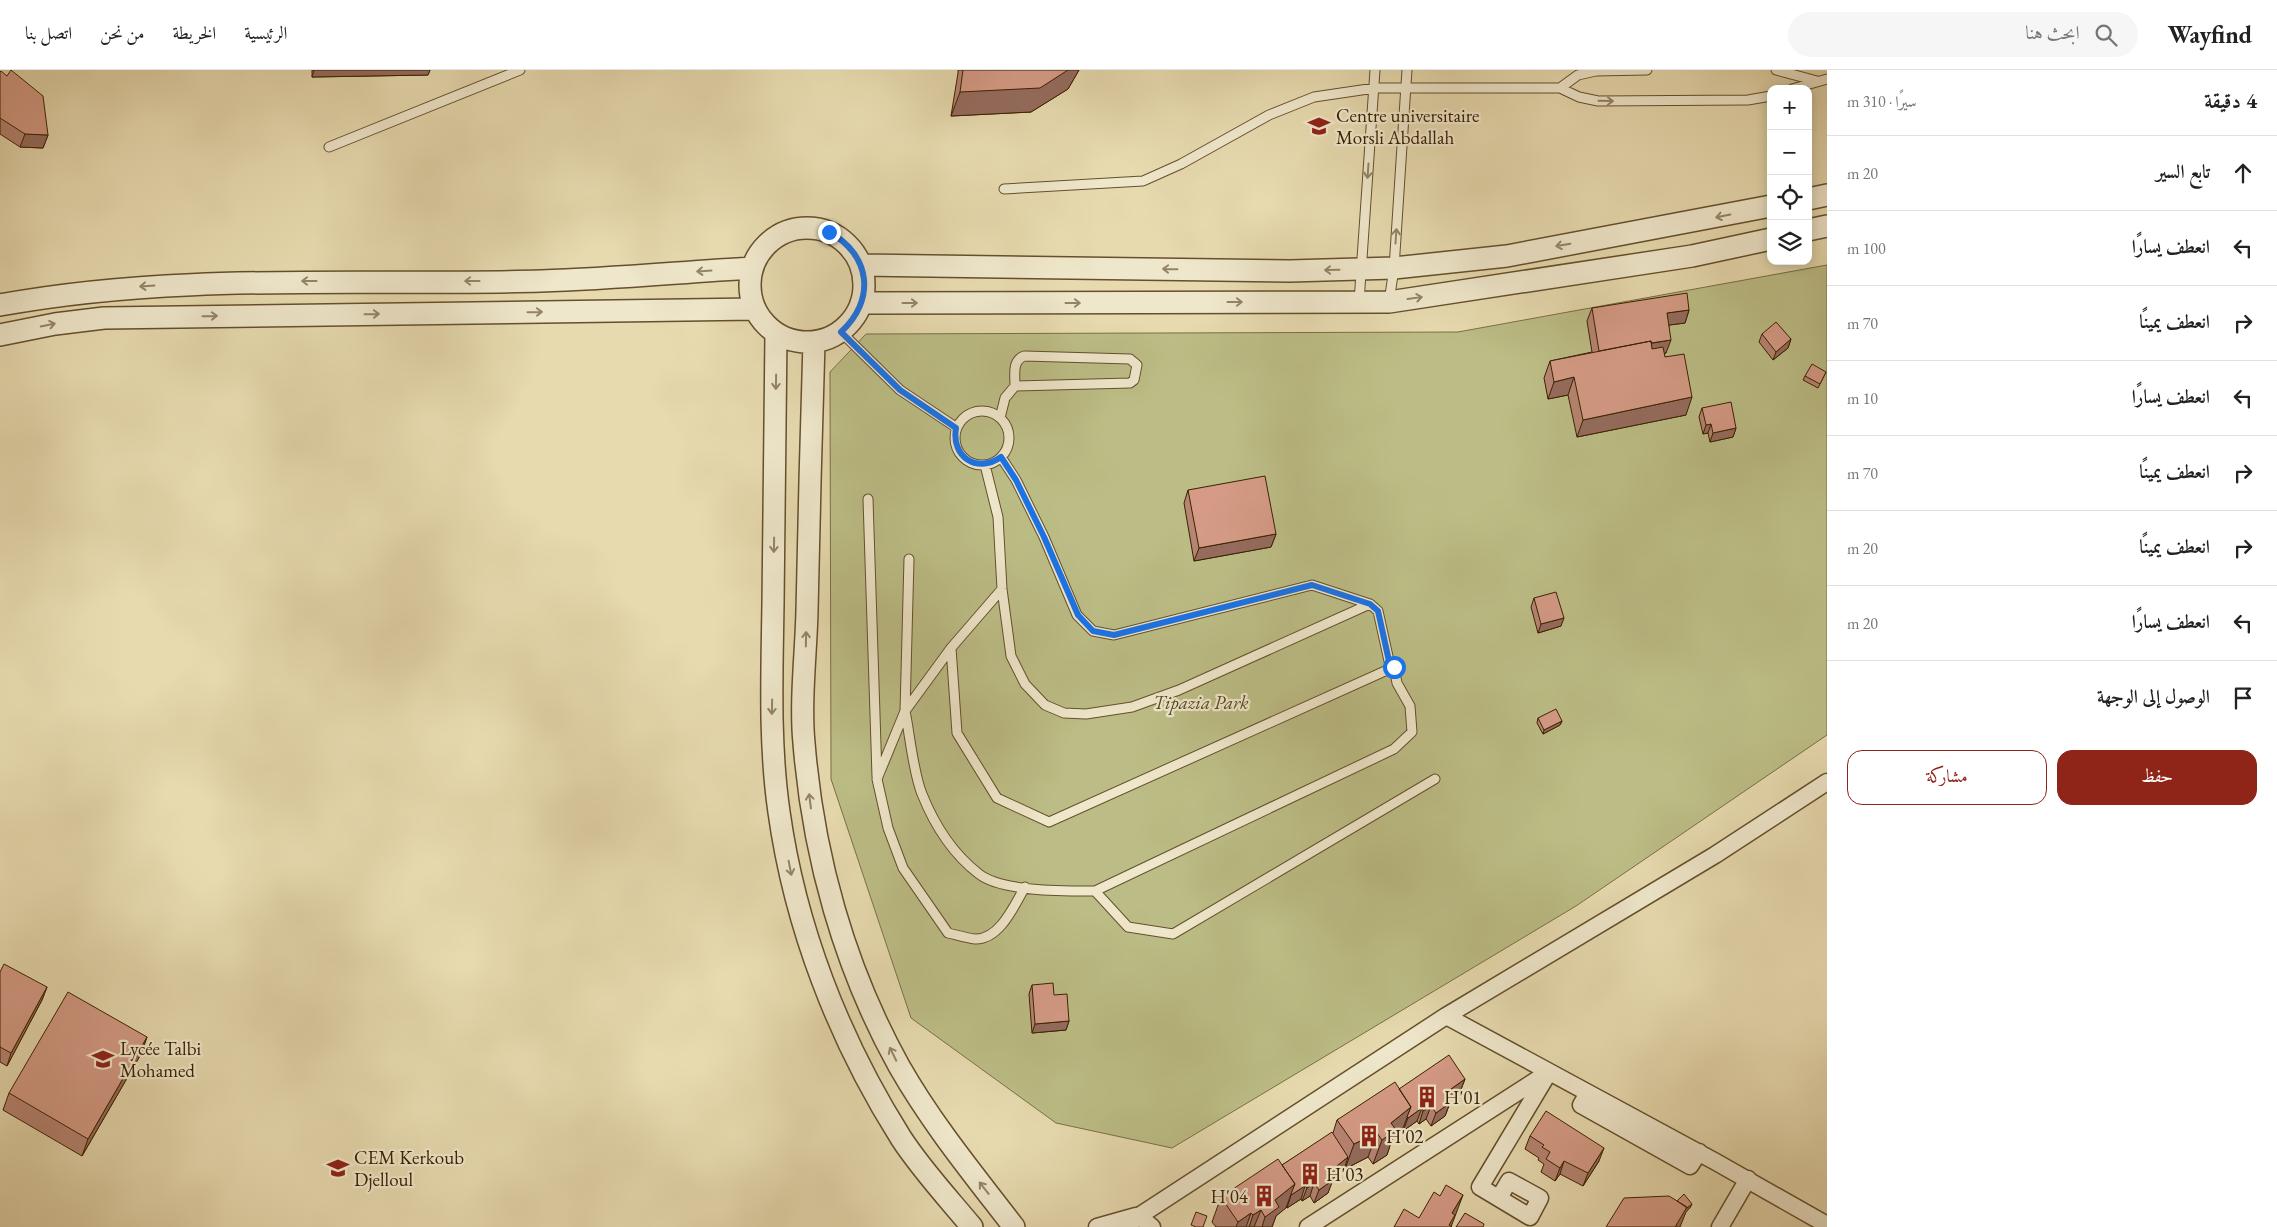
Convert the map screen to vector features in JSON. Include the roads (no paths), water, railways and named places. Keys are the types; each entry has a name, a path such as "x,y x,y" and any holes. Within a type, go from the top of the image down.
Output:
{"street":[{"path":"1812,198 1827,195"},
{"path":"861,265 1290,271 1394,268 1507,256 1767,207"},
{"path":"1812,229 1827,226"},
{"path":"805,228 829,232 839,238 856,255 861,265 864,278 862,303 856,315 841,332 814,342 801,342 776,334 766,325 755,309 750,292 752,268 760,253 773,240 788,232 805,228"},
{"path":"862,303 1389,302 1692,256 1767,240"},
{"path":"0,305 48,296 152,286 292,281 541,281 752,268"},
{"path":"0,335 55,324 104,318 755,309"},
{"path":"776,334 771,743 779,813 792,882 812,950 837,1016 867,1079 902,1140 972,1227"},
{"path":"814,342 804,740 811,808 824,875 850,958 868,1004 898,1065 934,1123 1014,1227"},
{"path":"1126,1227 1138,1216 1446,1016 1682,875 1827,782"},
{"path":"1446,1016 1588,1093 1581,1105 1690,1166 1699,1152 1827,1225"},
{"path":"1499,1198 1480,1187 1549,1072"},
{"path":"1308,1227 1549,1072"},
{"path":"1720,1227 1748,1179"},
{"path":"1097,1227 1138,1216"},
{"path":"1138,1216 1152,1227"}],"lane":[{"path":"329,148 520,70"},
{"path":"1359,302 1375,70"},
{"path":"1389,302 1394,268 1407,70"},
{"path":"1560,88 1578,75 1596,71 1647,70"},
{"path":"1776,70 1817,81"},
{"path":"1804,85 1827,79"},
{"path":"1004,189 1143,181 1181,164 1278,112 1314,97 1374,88 1560,88 1579,97 1598,101 1748,100 1767,97"},
{"path":"841,332 900,390 956,428"},
{"path":"1000,418 1005,398 1015,386 1015,364 1018,359 1024,356 1130,359 1137,364 1134,380 1130,383 1015,386"},
{"path":"984,411 1000,418 1009,433 1009,441 1001,457 985,465 976,464 961,454 955,438 956,428 961,421 975,412 984,411"},
{"path":"909,559 905,711 921,792 946,842 980,875 1002,884 1055,892 1095,890 1394,749 1412,732 1410,706 1397,683 1394,667 1389,661 1378,611 1370,604 1312,585 1114,635 1093,631 1078,615 1044,537 1016,480 1001,457"},
{"path":"985,465 998,517 1002,589 1011,656 1025,684 1045,705 1064,713 1086,714 1132,707 1179,690 1370,604"},
{"path":"868,499 877,779 888,828 903,868 948,933 977,939 994,932 1007,918 1025,887"},
{"path":"877,779 905,711 951,648 1002,589"},
{"path":"951,648 956,733 997,798 1049,822 1394,667"},
{"path":"1095,890 1128,927 1173,934 1435,780"}],"place":[{"name":"Centre universitaire Morsli Abdallah","path":"1319,126"},
{"name":"Lycée Talbi Mohamed","path":"103,1059"},
{"name":"H'01","path":"1427,1097"},
{"name":"H'02","path":"1369,1136"},
{"name":"CEM Kerkoub Djelloul","path":"338,1168"},
{"name":"H'03","path":"1310,1174"},
{"name":"H'04","path":"1264,1196"}],"park label":[{"name":"Tipazia Park","path":"1201,702"}]}
